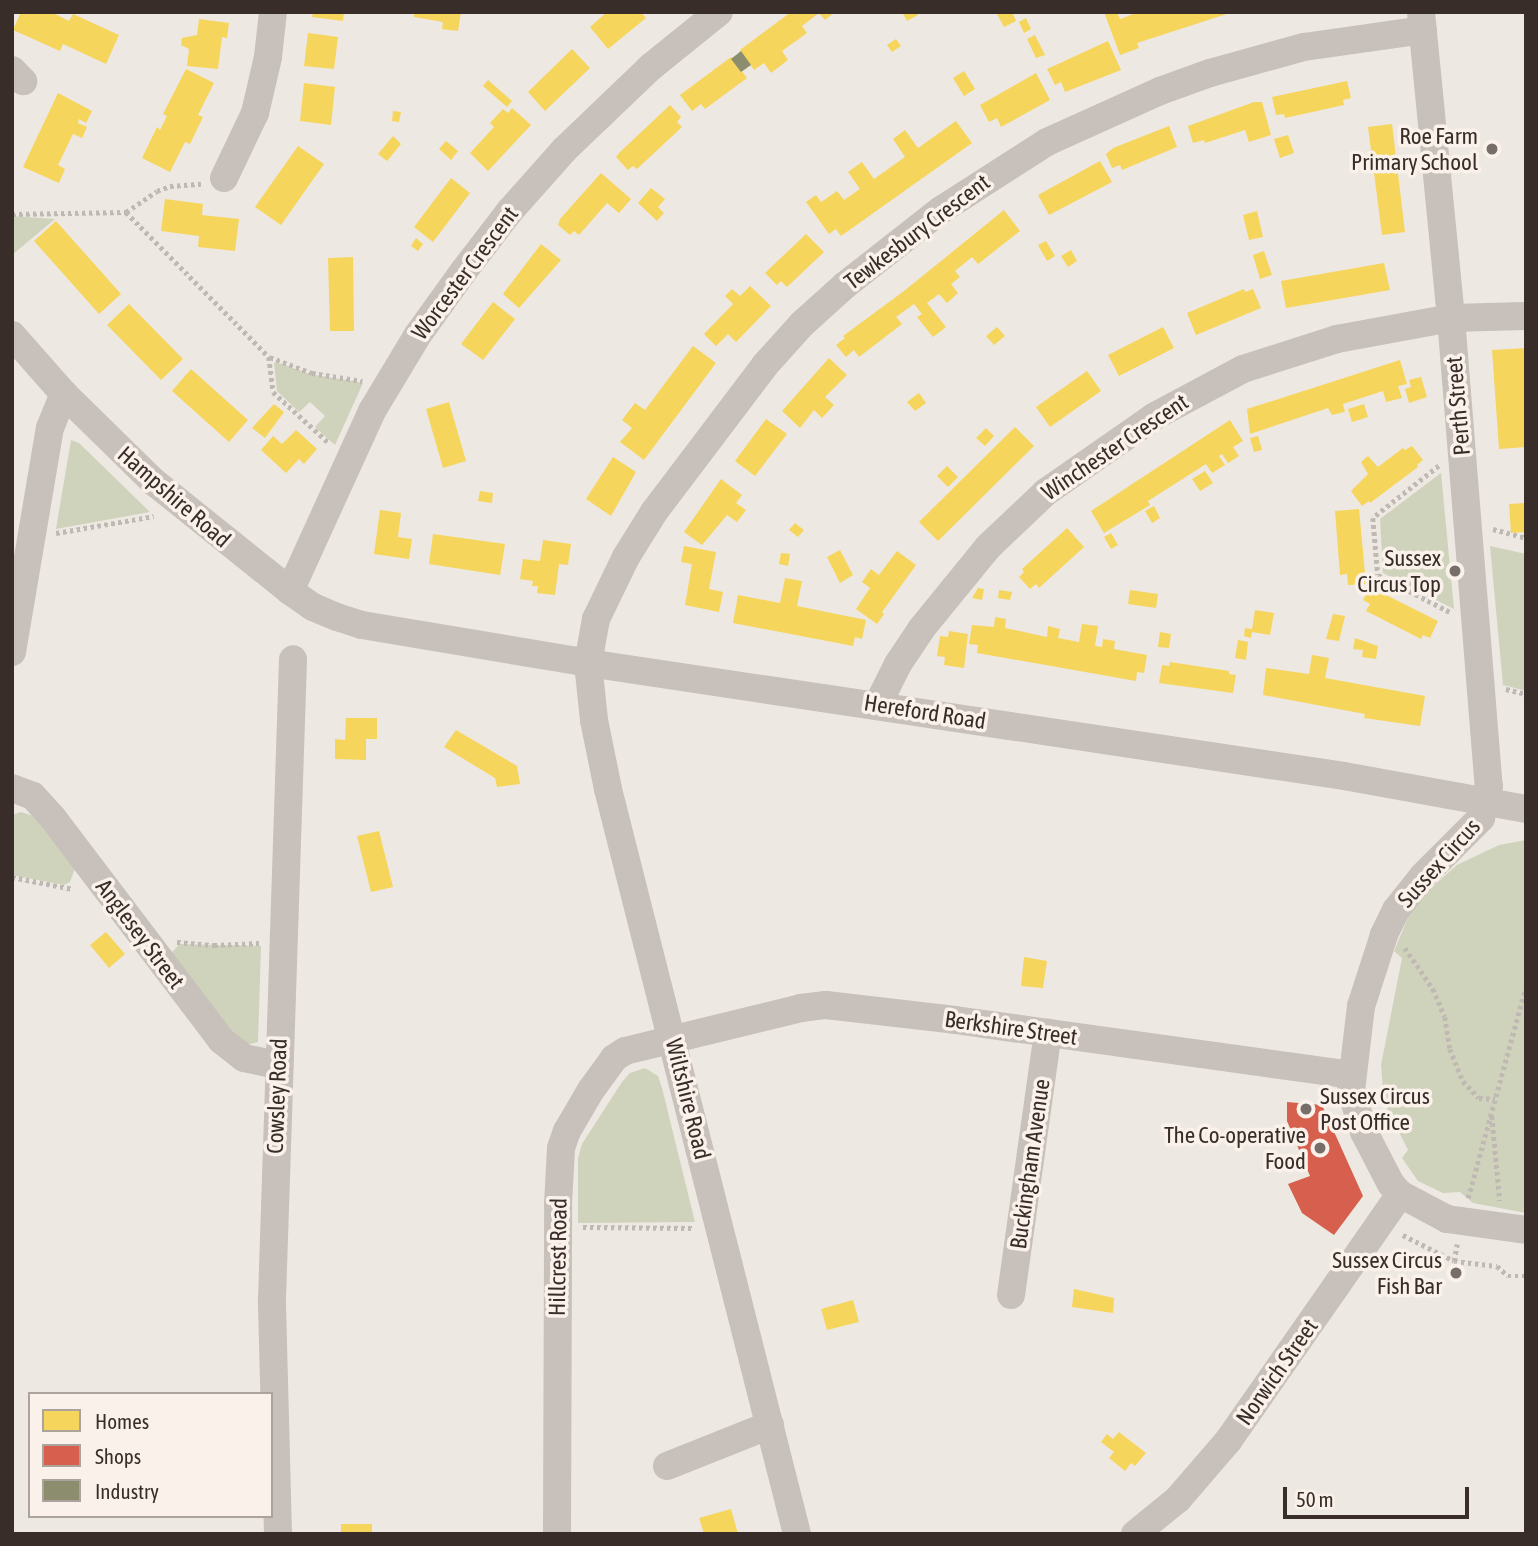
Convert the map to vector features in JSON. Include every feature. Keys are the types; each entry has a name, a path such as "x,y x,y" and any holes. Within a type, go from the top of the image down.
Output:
{"street":[{"path":"224,178 255,113 268,57 273,12"},
{"name":"Worcester Crescent","path":"290,591 387,385 440,303 518,202 624,92 719,12"},
{"name":"Perth Street","path":"1422,21 1451,318 1488,760 1488,800"},
{"name":"Tewkesbury Crescent","path":"588,663 596,619 626,557 686,466 765,365 802,324 891,248 1017,159 1160,91 1210,73 1304,47 1422,21"},
{"name":"Winchester Crescent","path":"878,704 898,664 922,628 988,547 1037,499 1132,429 1209,385 1265,361 1350,335 1451,318 1526,316"},
{"name":"Hampshire Road","path":"12,335 64,394 123,454 186,510 313,607 362,625"},
{"path":"12,652 50,428 64,394"},
{"name":"Hereford Road","path":"362,625 588,663 878,704 1488,800 1526,809"},
{"name":"Cowsley Road","path":"278,1534 272,1299 277,1065 293,659"},
{"name":"Wiltshire Road","path":"588,663 594,720 608,789 797,1534"},
{"name":"Anglesey Street","path":"12,788 29,793 38,801 229,1048 252,1061 277,1065"},
{"name":"Sussex Circus","path":"1488,800 1481,818 1423,876 1396,910 1384,934 1361,1006 1351,1091 1357,1119 1384,1172 1400,1194 1436,1215 1462,1222 1514,1229"},
{"name":"Berkshire Street","path":"672,1038 801,1008 826,1005 1351,1075"},
{"name":"Buckingham Avenue","path":"1012,1295 1048,1033"},
{"name":"Hillcrest Road","path":"557,1534 558,1226 561,1148 567,1131 591,1090 614,1059 625,1051 672,1038"},
{"name":"Norwich Street","path":"1135,1534 1178,1499 1228,1441 1400,1194"},
{"path":"667,1466 770,1425"}],"path":[{"path":"12,214 126,212 163,188 224,178"},
{"path":"126,212 269,356 312,373 387,385"},
{"path":"269,356 272,393 349,461"},
{"path":"1462,449 1373,517 1375,541 1378,575 1477,625"},
{"path":"31,537 186,510"},
{"path":"12,877 112,896"},
{"path":"1384,934 1403,945 1424,973 1445,1017 1450,1049 1468,1088 1479,1098 1495,1100"},
{"path":"142,936 214,945 282,942"},
{"path":"1462,1222 1526,986"},
{"path":"1492,1111 1514,1229"},
{"path":"1382,1222 1427,1250 1454,1261 1497,1266 1508,1276 1526,1276"},
{"path":"558,1226 720,1228"}],"green space":[{"path":"12,216 55,219 12,255"},
{"path":"276,362 310,374 363,383 335,445 315,427 325,416 310,402 299,412 277,391"},
{"path":"71,440 79,443 150,512 56,529"},
{"path":"1441,473 1454,609 1383,573 1380,519"},
{"path":"1490,546 1526,554 1526,691 1503,685"},
{"path":"21,812 33,816 75,868 70,882 64,885 12,875 12,815"},
{"path":"1526,840 1526,1213 1473,1203 1460,1192 1443,1193 1418,1181 1402,1158 1408,1150 1384,1102 1381,1065 1402,958 1394,951 1410,913 1420,898 1457,865 1499,845"},
{"path":"180,944 261,946 258,1042 247,1045 236,1040 171,953"},
{"path":"645,1068 658,1076 662,1088 695,1222 578,1223 578,1158 582,1144 622,1082 630,1073"}],"building: Homes":[{"path":"21,12 51,12 69,21 73,14 119,35 106,64 63,44 60,51 13,30"},
{"path":"313,12 344,12 343,21 312,17"},
{"path":"414,12 461,12 458,31 442,29 443,22 414,17"},
{"path":"607,12 641,12 646,18 608,49 590,27"},
{"path":"791,12 835,12 825,20 819,13 802,26 807,33 782,51 788,60 771,73 764,63 754,70 740,50"},
{"path":"902,12 916,12 918,15 907,21"},
{"path":"996,12 1012,12 1016,21 1004,27"},
{"path":"1104,12 1117,12 1120,19 1139,12 1230,13 1137,43 1139,48 1120,55"},
{"path":"1026,18 1031,29 1024,33 1019,22"},
{"path":"199,19 229,23 227,38 222,37 218,69 187,66 189,49 181,45 182,38 197,35"},
{"path":"308,33 338,37 334,69 304,66"},
{"path":"1035,35 1045,55 1036,58 1027,39"},
{"path":"896,39 901,46 892,52 887,45"},
{"path":"1108,41 1121,70 1065,92 1061,82 1055,85 1047,69"},
{"path":"572,49 590,68 545,111 528,92"},
{"path":"731,57 747,78 705,109 701,104 692,111 680,95"},
{"path":"186,69 214,83 198,115 203,117 190,144 185,142 170,172 142,158 157,127 160,130 167,116 163,114"},
{"path":"964,71 975,89 964,96 953,78"},
{"path":"1036,73 1050,100 1001,127 997,118 989,122 980,105"},
{"path":"488,80 512,101 507,107 483,86"},
{"path":"1347,81 1351,98 1343,100 1344,105 1285,118 1284,114 1276,115 1272,97"},
{"path":"304,83 335,87 331,125 300,121"},
{"path":"58,93 92,111 86,123 79,119 78,123 87,127 82,138 73,134 58,165 65,169 59,183 23,167"},
{"path":"1254,102 1262,102 1271,135 1249,142 1245,130 1205,143 1204,140 1193,143 1188,126"},
{"path":"670,105 681,117 677,122 682,127 637,169 633,166 628,170 616,157"},
{"path":"512,108 531,125 488,171 470,153 494,127 490,123 503,109 508,113"},
{"path":"393,111 401,112 399,122 392,121"},
{"path":"956,121 972,143 841,236 836,229 829,234 806,202 816,195 821,202 837,191 844,200 860,189 848,172 862,162 874,179 905,157 893,139 905,130 918,148"},
{"path":"1392,124 1405,232 1382,235 1368,127"},
{"path":"1169,126 1177,147 1122,170 1120,165 1112,168 1106,154 1113,148"},
{"path":"1288,135 1294,153 1280,158 1274,139"},
{"path":"393,136 401,144 387,161 378,154"},
{"path":"446,141 458,151 451,160 439,149"},
{"path":"298,146 324,164 281,225 255,207"},
{"path":"1100,161 1112,182 1049,215 1038,195"},
{"path":"601,173 631,199 619,213 607,203 579,235 574,231 570,235 558,225 560,219"},
{"path":"451,178 470,193 433,242 414,227"},
{"path":"651,188 665,199 658,207 664,213 657,221 638,203"},
{"path":"165,199 203,204 202,215 239,219 235,251 198,247 199,236 161,231"},
{"path":"1004,210 1020,231 978,264 972,257 955,271 960,277 951,284 958,293 947,303 939,294 927,303 946,327 933,337 917,317 922,314 914,304 896,317 902,324 859,357 854,350 846,357 836,345 845,338 843,336 904,291"},
{"path":"1257,211 1263,237 1249,240 1243,215"},
{"path":"56,221 121,294 99,314 34,241"},
{"path":"806,234 824,252 787,287 781,281 777,285 765,273"},
{"path":"416,238 423,244 418,251 411,246"},
{"path":"1046,241 1055,256 1047,261 1038,245"},
{"path":"541,244 561,260 519,308 503,294"},
{"path":"1071,250 1077,261 1068,267 1061,256"},
{"path":"1264,251 1272,275 1260,279 1253,255"},
{"path":"353,257 354,331 330,331 328,258"},
{"path":"1384,263 1390,290 1286,308 1281,281"},
{"path":"750,286 771,306 736,342 728,334 716,346 704,334 733,304 725,296 732,289 740,296"},
{"path":"1244,289 1245,292 1253,289 1261,308 1196,335 1187,313"},
{"path":"493,302 515,319 483,360 461,344"},
{"path":"129,304 183,359 161,380 107,325"},
{"path":"997,327 1005,336 994,345 986,336"},
{"path":"1163,327 1174,348 1119,376 1108,355"},
{"path":"693,346 716,363 644,460 620,442 632,428 622,420 635,403 645,410"},
{"path":"1526,348 1526,447 1499,449 1492,350"},
{"path":"829,358 847,375 825,397 834,405 822,418 814,410 800,428 782,411"},
{"path":"1400,360 1407,384 1398,386 1402,398 1386,402 1383,391 1343,404 1345,412 1332,415 1328,408 1250,434 1247,409"},
{"path":"191,369 248,420 229,442 172,391"},
{"path":"1087,371 1101,391 1050,427 1036,407"},
{"path":"1421,377 1427,397 1409,403 1405,389 1411,387 1409,380"},
{"path":"919,393 926,403 915,411 907,402"},
{"path":"449,402 466,461 443,468 426,409"},
{"path":"274,404 284,412 265,438 252,428"},
{"path":"1364,404 1368,417 1352,422 1348,409"},
{"path":"766,419 787,434 755,476 735,461"},
{"path":"1230,420 1243,441 1233,447 1239,456 1228,463 1222,454 1219,456 1225,465 1212,473 1206,464 1148,501 1150,505 1104,533 1091,511"},
{"path":"1015,427 1034,446 938,541 919,522"},
{"path":"986,428 994,436 985,446 976,438"},
{"path":"296,430 317,449 304,464 299,459 286,473 261,450 273,436 282,444"},
{"path":"1258,436 1262,450 1254,452 1250,438"},
{"path":"1412,446 1423,460 1418,467 1370,503 1369,501 1362,506 1351,491 1368,474 1361,462 1368,456 1378,467 1403,448 1405,450"},
{"path":"613,457 636,472 611,516 586,499"},
{"path":"947,466 958,477 948,487 937,476"},
{"path":"1205,471 1213,483 1200,491 1192,479"},
{"path":"721,479 742,495 736,503 746,510 737,522 727,515 702,545 684,532"},
{"path":"480,491 493,493 492,503 478,501"},
{"path":"1526,503 1526,532 1511,533 1509,504"},
{"path":"1154,506 1160,518 1152,523 1145,511"},
{"path":"1359,509 1366,584 1348,585 1347,574 1340,575 1335,511"},
{"path":"380,510 401,513 398,537 412,539 409,559 374,554"},
{"path":"795,523 804,530 798,537 789,530"},
{"path":"1067,528 1084,547 1039,588 1036,584 1030,589 1019,577 1024,572 1022,569"},
{"path":"1111,533 1118,545 1111,549 1104,537"},
{"path":"433,534 505,544 500,575 429,564"},
{"path":"543,540 571,544 568,565 559,564 555,595 537,593 538,586 532,586 533,581 520,579 523,559 540,561"},
{"path":"684,546 716,552 709,589 723,592 719,612 685,605 692,564 681,562"},
{"path":"840,550 853,575 840,583 827,557"},
{"path":"897,551 916,565 882,612 884,614 877,624 856,609 870,588 862,582 871,569 879,575"},
{"path":"781,553 790,554 788,566 779,564"},
{"path":"785,578 802,581 797,606 866,620 862,639 855,637 853,646 733,623 738,595 780,603"},
{"path":"1370,587 1438,621 1430,638 1423,635 1421,639 1366,611 1370,604 1363,600"},
{"path":"978,588 984,589 982,600 972,598"},
{"path":"999,590 1012,592 1010,600 998,598"},
{"path":"1130,590 1158,594 1156,608 1128,604"},
{"path":"1255,610 1274,613 1270,635 1252,632 1251,638 1244,636 1245,628 1252,629"},
{"path":"1333,614 1345,616 1339,641 1326,639"},
{"path":"995,617 1006,619 1005,628 1047,637 1048,626 1060,629 1058,638 1079,642 1082,624 1098,626 1095,646 1102,647 1103,639 1115,641 1114,649 1147,655 1144,673 1137,672 1136,681 977,653 978,645 969,644 972,625 994,627"},
{"path":"949,631 968,634 964,668 944,665 945,657 937,656 940,636 948,637"},
{"path":"1160,632 1171,634 1169,648 1158,647"},
{"path":"1355,638 1378,646 1376,659 1362,657 1363,650 1353,649"},
{"path":"1238,640 1248,642 1246,660 1235,658"},
{"path":"1312,655 1329,658 1325,678 1425,696 1420,726 1364,718 1365,714 1263,695 1266,668 1309,674"},
{"path":"1170,662 1229,671 1229,674 1236,675 1233,693 1159,683 1162,665 1169,666"},
{"path":"346,718 377,718 377,739 366,739 366,760 335,759 335,739 345,740"},
{"path":"456,730 517,766 520,784 497,787 495,778 444,747"},
{"path":"379,831 393,887 371,892 357,836"},
{"path":"106,932 125,954 109,968 90,945"},
{"path":"1024,957 1047,961 1043,988 1021,986"},
{"path":"1074,1289 1114,1298 1113,1313 1072,1307"},
{"path":"853,1300 859,1322 827,1330 821,1309"},
{"path":"1119,1432 1146,1453 1135,1466 1131,1463 1125,1471 1109,1458 1114,1452 1101,1442 1107,1434 1113,1439"},
{"path":"731,1509 738,1534 704,1534 699,1518"},
{"path":"341,1524 372,1524 372,1534 341,1534"}],"building: Shops":[{"name":"The Co-operative Food","path":"1287,1102 1322,1105 1363,1196 1334,1235 1302,1213 1288,1184 1310,1176 1287,1121"}],"building: Industry":[{"path":"741,51 751,65 741,72 731,59"}],"place":[{"name":"Roe Farm Primary School","path":"1492,149"},
{"name":"Sussex Circus Top","path":"1455,571"},
{"name":"Sussex Circus Post Office","path":"1306,1109"},
{"name":"The Co-operative Food","path":"1320,1148"},
{"name":"Sussex Circus Fish Bar","path":"1456,1273"}]}
